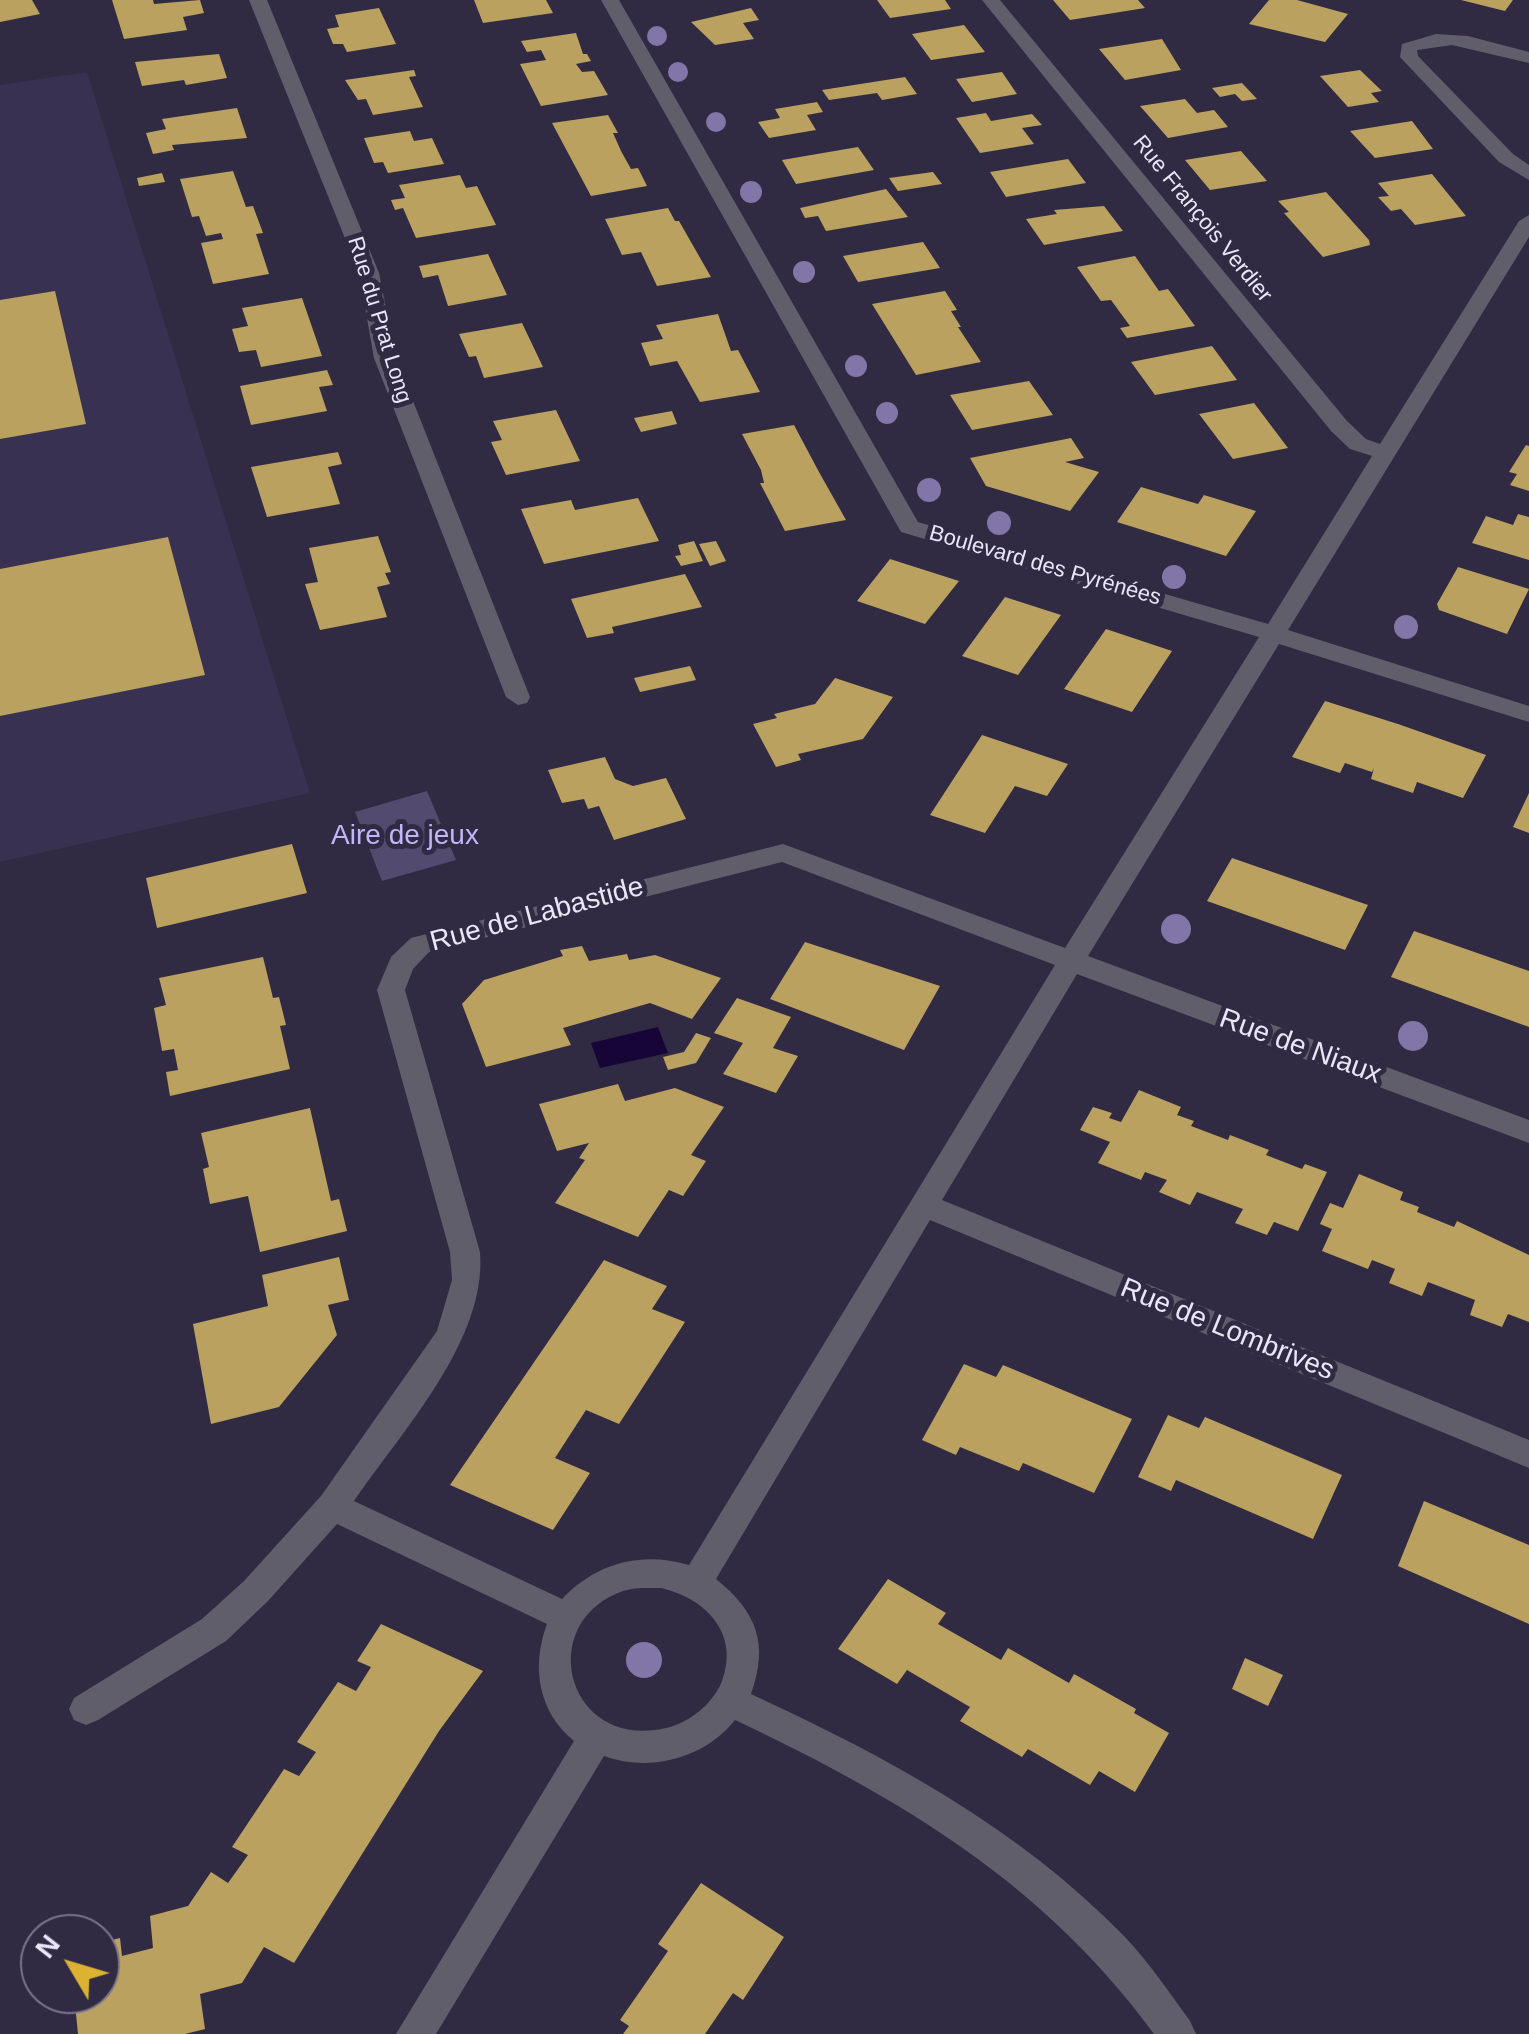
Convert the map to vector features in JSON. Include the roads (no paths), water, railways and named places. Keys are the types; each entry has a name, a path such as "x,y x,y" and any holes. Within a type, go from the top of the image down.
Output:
{"street":[{"name":"Rue du Prat Long","path":"258,0 369,274 385,358 518,697"},
{"name":"Boulevard des Pyrénées","path":"610,0 909,527 1275,634 1529,714"},
{"name":"Rue François Verdier","path":"991,0 1338,426 1358,444 1385,453"},
{"path":"1529,58 1446,38 1420,40 1408,48 1409,57 1436,86 1506,158 1529,174"},
{"path":"696,1583 1072,962 1529,221"},
{"name":"Rue de Labastide","path":"86,1708 214,1630 269,1578 332,1506 451,1336 467,1280 464,1252 391,990 401,964 420,945 783,853 1072,962"},
{"name":"Rue de Niaux","path":"1072,962 1529,1132"},
{"name":"Rue de Lombrives","path":"926,1206 1529,1454"},
{"path":"332,1506 566,1616"},
{"path":"662,1573 696,1583 724,1604 741,1634 745,1668 733,1702 708,1728 673,1746 633,1748 596,1737 568,1713 554,1683 553,1649 566,1616 590,1592 625,1576 662,1573"},
{"path":"733,1702 890,1778 967,1827 1038,1882 1112,1950 1177,2034"},
{"path":"415,2034 596,1737"}],"park label":[{"name":"Aire de jeux","path":"405,836"}]}
